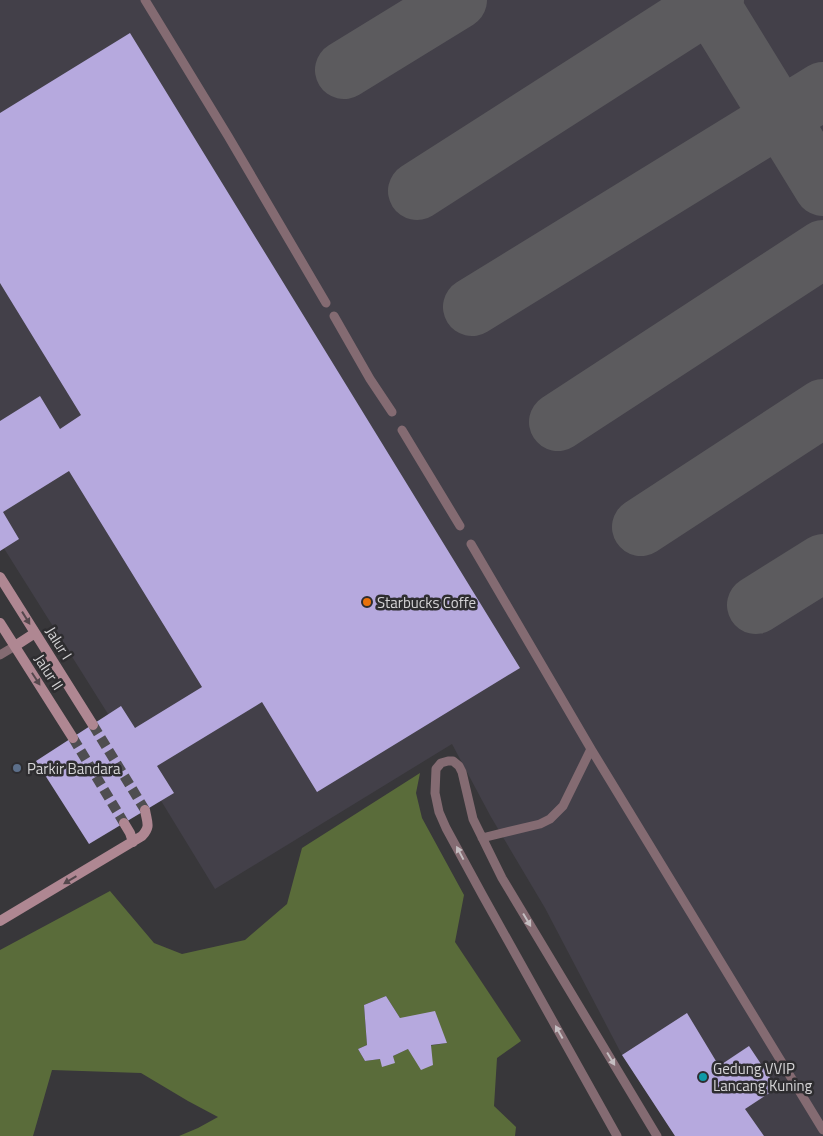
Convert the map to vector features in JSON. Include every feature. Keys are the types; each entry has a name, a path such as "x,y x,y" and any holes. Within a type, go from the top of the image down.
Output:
{"street":[{"name":"Jalur I","path":"0,577 93,725"},
{"name":"Jalur II","path":"0,623 73,738"},
{"path":"15,646 35,633"},
{"path":"0,921 142,836 148,830 145,810"},
{"path":"124,823 133,842"}],"lane":[{"path":"145,0 228,136 326,303"},
{"path":"334,316 370,380 392,412"},
{"path":"402,430 460,526"},
{"path":"471,544 591,749 823,1130"},
{"path":"0,655 15,646"},
{"path":"482,838 540,824 550,818 563,806 591,749"},
{"path":"617,1136 446,828 439,812 435,793 436,769 441,762 453,762 459,766 473,819 502,878 657,1136"}],"shaded area":[{"path":"0,0 823,0 823,1136 675,1136 622,1055 545,908 491,817 452,744 215,889 0,542"}],"green space":[{"path":"420,773 416,793 422,818 464,895 455,942 521,1041 497,1058 494,1106 516,1127 515,1136 179,1136 218,1117 141,1073 52,1070 33,1136 0,1136 0,950 110,891 154,943 182,954 245,940 287,904 302,848","holes":["386,996 400,1018 447,1043 408,1049 393,1056 394,1063 380,1059 365,1061 358,1049 367,1045 364,1005"]}],"building":[{"path":"130,33 520,668 317,792 262,702 157,766 174,793 89,844 36,761 121,706 135,728 202,687 69,471 3,512 19,539 0,551 0,421 40,396 60,429 81,415 0,283 0,113"},
{"path":"386,996 400,1018 435,1011 447,1043 431,1045 433,1065 421,1070 408,1049 393,1056 395,1063 382,1067 380,1059 365,1061 358,1049 367,1045 364,1005"},
{"name":"Gedung VVIP Lancang Kuning","path":"687,1013 719,1066 749,1046 777,1088 745,1109 764,1136 675,1136 622,1055"}],"taxiway":[{"path":"344,70 458,0"},
{"path":"708,0 823,187"},
{"path":"417,191 715,0"},
{"path":"472,307 823,91"},
{"path":"558,422 823,249"},
{"path":"641,527 823,408"},
{"path":"756,605 823,563"}],"tunnel":[{"path":"93,725 145,810"},
{"path":"73,738 124,823"}],"place":[{"name":"Starbucks Coffe","path":"367,602"},
{"name":"Parkir Bandara","path":"17,768"},
{"name":"Gedung VVIP Lancang Kuning","path":"703,1077"}]}
